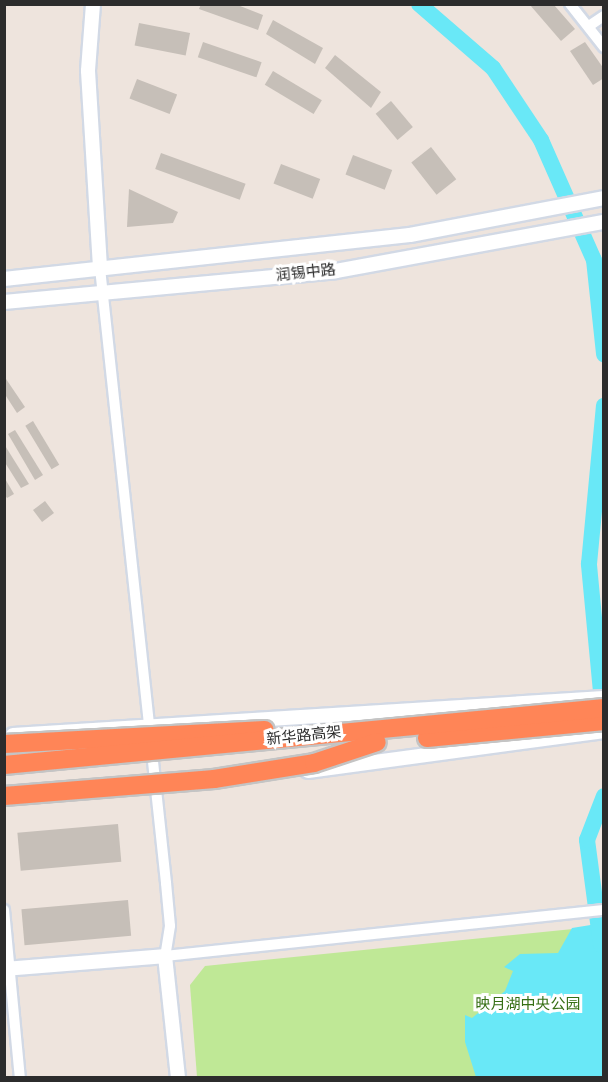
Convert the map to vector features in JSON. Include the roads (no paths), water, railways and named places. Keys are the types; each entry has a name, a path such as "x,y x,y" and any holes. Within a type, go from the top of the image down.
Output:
{"highway":[{"name":"新华路高架","path":"4,777 377,736 603,708"},
{"name":"新华路高架","path":"4,765 603,721"},
{"path":"4,744 210,731 377,736"},
{"path":"4,796 214,779 314,763 377,736"}],"main road":[{"path":"93,4 88,71 100,268"},
{"name":"润锡中路","path":"4,279 410,235 527,216 603,198"},
{"name":"润锡中路","path":"4,302 336,271 535,237 603,222"},
{"path":"4,735 148,725 555,704 603,698"},
{"path":"4,804 156,792 603,731"},
{"path":"8,969 165,956 178,1077"}],"street":[{"path":"570,4 603,47"},
{"path":"589,26 603,16"},
{"path":"100,268 170,926 165,956 603,910"},
{"path":"4,910 20,1077"}],"water":[{"path":"603,923 603,1077 476,1077 465,1042 465,1015 472,1018 505,991 513,971 504,967 520,954 558,953 572,928"}],"waterway":[{"path":"419,4 493,68 541,140 594,260 604,354"},
{"path":"603,713 589,564 604,406"},
{"path":"599,638 604,638"},
{"path":"601,945 587,840 604,796"}],"park label":[{"name":"映月湖中央公园","path":"528,1006"}]}
